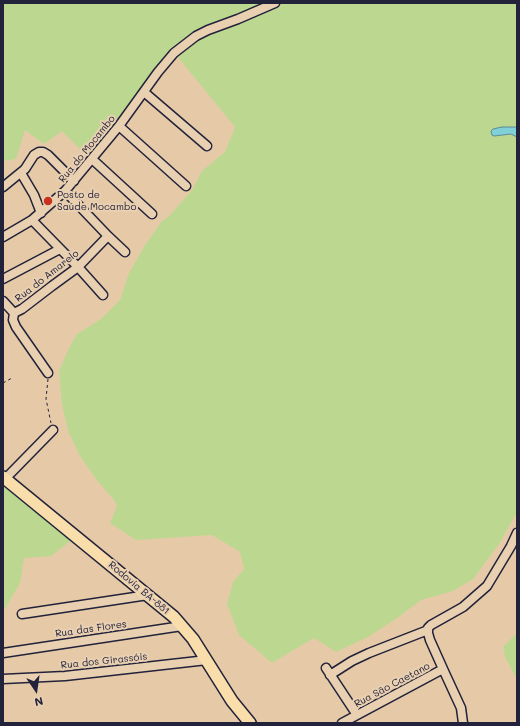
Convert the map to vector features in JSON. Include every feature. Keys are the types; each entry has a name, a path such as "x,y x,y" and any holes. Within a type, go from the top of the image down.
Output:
{"main road":[{"name":"Rodovia BA-881","path":"4,478 148,595 182,626 232,701 250,723"}],"street":[{"name":"Rua do Mocambo","path":"3,237 32,220 65,191 119,126 170,58 196,36 274,3"},
{"path":"144,92 208,146"},
{"path":"119,126 186,186"},
{"path":"3,187 25,169 34,155 43,152 74,180"},
{"path":"92,159 152,214"},
{"path":"20,173 34,195 41,213"},
{"path":"65,191 125,252"},
{"path":"32,220 78,267 103,296"},
{"name":"Rua do Amarelo","path":"14,313 22,309 78,267 108,236"},
{"path":"3,279 60,249"},
{"path":"3,301 14,313 14,324 48,373"},
{"path":"4,478 53,430"},
{"path":"357,715 328,671 428,630 431,625 463,607 486,586 508,552 517,533"},
{"path":"22,614 148,595"},
{"name":"Rua das Flores","path":"3,653 182,626"},
{"name":"Rua São Caetano","path":"342,723 444,669 430,640 428,630"},
{"name":"Rua dos Girassóis","path":"3,679 65,676 206,660"},
{"path":"444,669 461,708 463,723"}],"path":[{"path":"48,373 46,399 53,430"},
{"path":"3,383 12,378"}],"green space":[{"path":"3,3 517,3 517,127 510,126 494,136 511,134 517,137 517,512 499,544 473,579 453,591 421,600 368,637 336,652 314,638 272,663 239,635 227,604 233,582 244,569 240,552 212,535 136,540 110,523 117,506 80,456 68,431 62,404 59,371 77,334 101,319 120,300 129,273 145,245 162,221 169,216 192,190 202,171 225,152 235,127 171,49 135,99 89,158 62,131 44,144 25,130 16,159 3,161"},
{"path":"3,485 73,539 51,556 24,558 20,583 3,612"},
{"path":"517,633 517,679 505,657 503,647"}],"water":[{"path":"502,127 517,127 517,137 511,134 492,135 491,131 493,129"}],"place":[{"name":"Posto de Saúde Mocambo","path":"48,201"}]}
